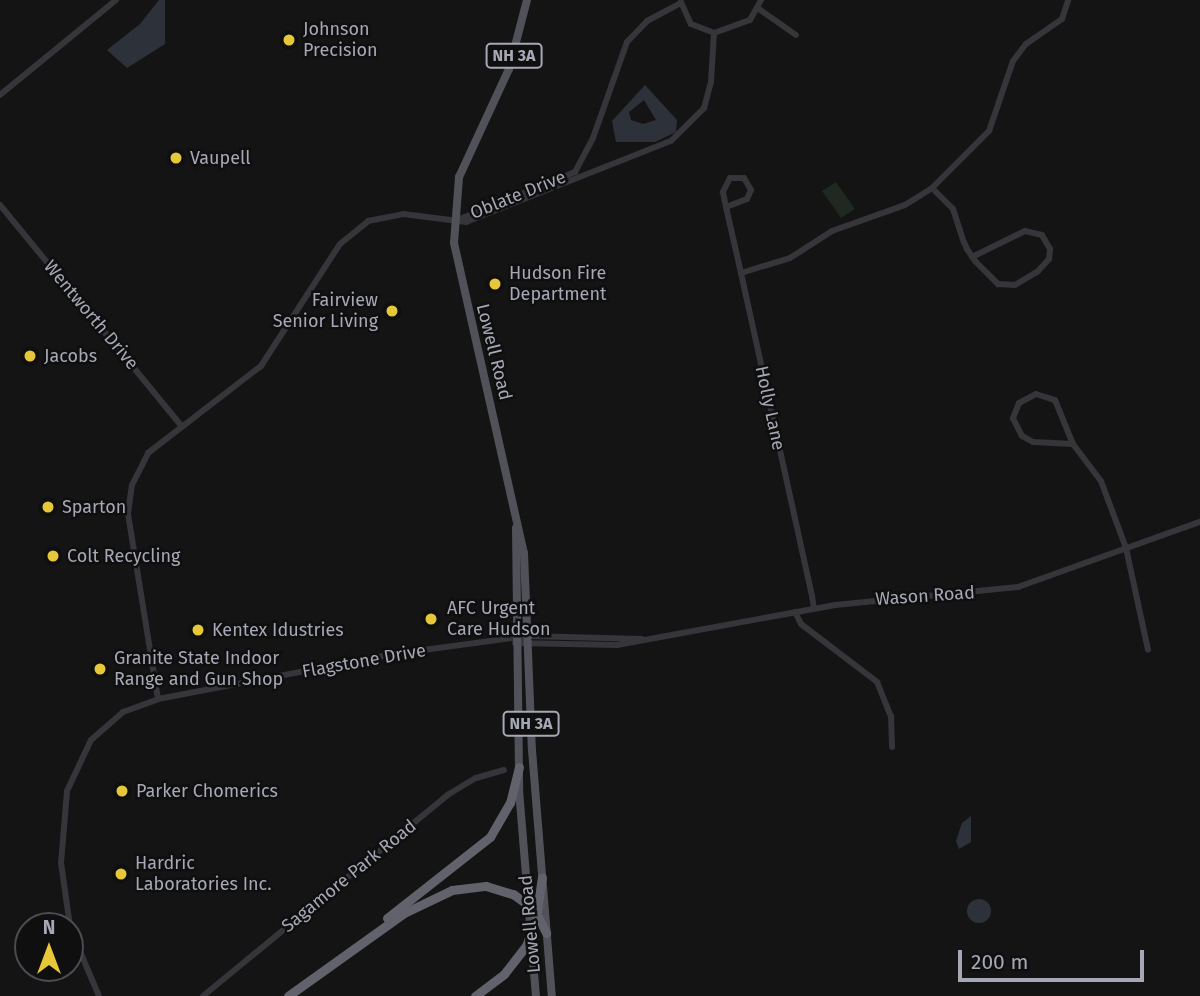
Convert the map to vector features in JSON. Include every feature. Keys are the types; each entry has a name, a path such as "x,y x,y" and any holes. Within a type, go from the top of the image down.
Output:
{"highway":[{"path":"288,996 486,842 508,809 519,767"},
{"path":"475,996 504,974 530,939 538,913 542,877"},
{"path":"345,953 411,909 447,891 492,887 527,903 538,913 546,933"}],"main road":[{"name":"Lowell Road","path":"527,0 514,57 459,177 453,222 460,280 517,515 526,566 542,877 552,996"},
{"name":"Lowell Road","path":"517,515 514,640 519,767 536,996"}],"street":[{"path":"0,95 116,0"},
{"path":"580,165 626,42 647,21 681,1 691,24 714,33 750,20 759,9 761,0"},
{"path":"741,273 790,258 832,231 905,205 932,188 989,131 1013,61 1026,44 1062,19 1068,0"},
{"path":"759,9 796,35"},
{"name":"Oblate Drive","path":"453,222 475,220 653,152 691,123 709,94 714,33"},
{"name":"Oblate Drive","path":"453,222 561,180 580,165 584,177"},
{"name":"Holly Lane","path":"726,207 747,199 751,190 744,178 734,176 724,184 726,207 814,608"},
{"path":"932,188 950,204 972,257 993,281 1009,287 1043,267 1050,249 1042,235 1025,231 972,257"},
{"name":"Wentworth Drive","path":"0,205 181,425"},
{"path":"158,699 130,528 129,499 144,459 181,425 241,386 261,366 340,244 359,226 395,214 453,222"},
{"path":"1073,444 1025,439 1014,422 1017,406 1032,394 1052,397 1060,406 1073,444 1101,481 1126,548 1148,650"},
{"name":"Wason Road","path":"514,640 610,645 814,608 1018,587 1200,522"},
{"path":"795,612 801,624 877,682 891,716 892,747"},
{"name":"Flagstone Drive","path":"68,912 60,841 70,777 87,746 111,719 158,699 384,655 514,640"},
{"name":"Sagamore Park Road","path":"203,996 449,794 476,778 504,770"},
{"name":"Flagstone Drive","path":"84,960 99,996"}],"shaded area":[{"path":"159,0 165,0 165,44 127,68 107,50 140,24"},
{"path":"645,85 677,120 676,132 655,142 616,142 612,121","holes":["644,100 656,120 643,124 631,120 629,112"]},
{"path":"836,182 855,209 841,218 822,191"},
{"path":"971,816 971,842 959,849 956,841 962,823"},
{"path":"979,899 990,906 991,911 984,922 979,923 968,916 967,911 974,900"}],"place":[{"name":"Johnson Precision","path":"289,40"},
{"name":"Vaupell","path":"176,158"},
{"name":"Hudson Fire Department","path":"495,284"},
{"name":"Fairview Senior Living","path":"392,311"},
{"name":"Jacobs","path":"30,356"},
{"name":"Sparton","path":"48,507"},
{"name":"Colt Recycling","path":"53,556"},
{"name":"AFC Urgent Care Hudson","path":"431,619"},
{"name":"Kentex Idustries","path":"198,630"},
{"name":"Granite State Indoor Range and Gun Shop","path":"100,669"},
{"name":"Parker Chomerics","path":"122,791"},
{"name":"Hardric Laboratories Inc.","path":"121,874"}]}
